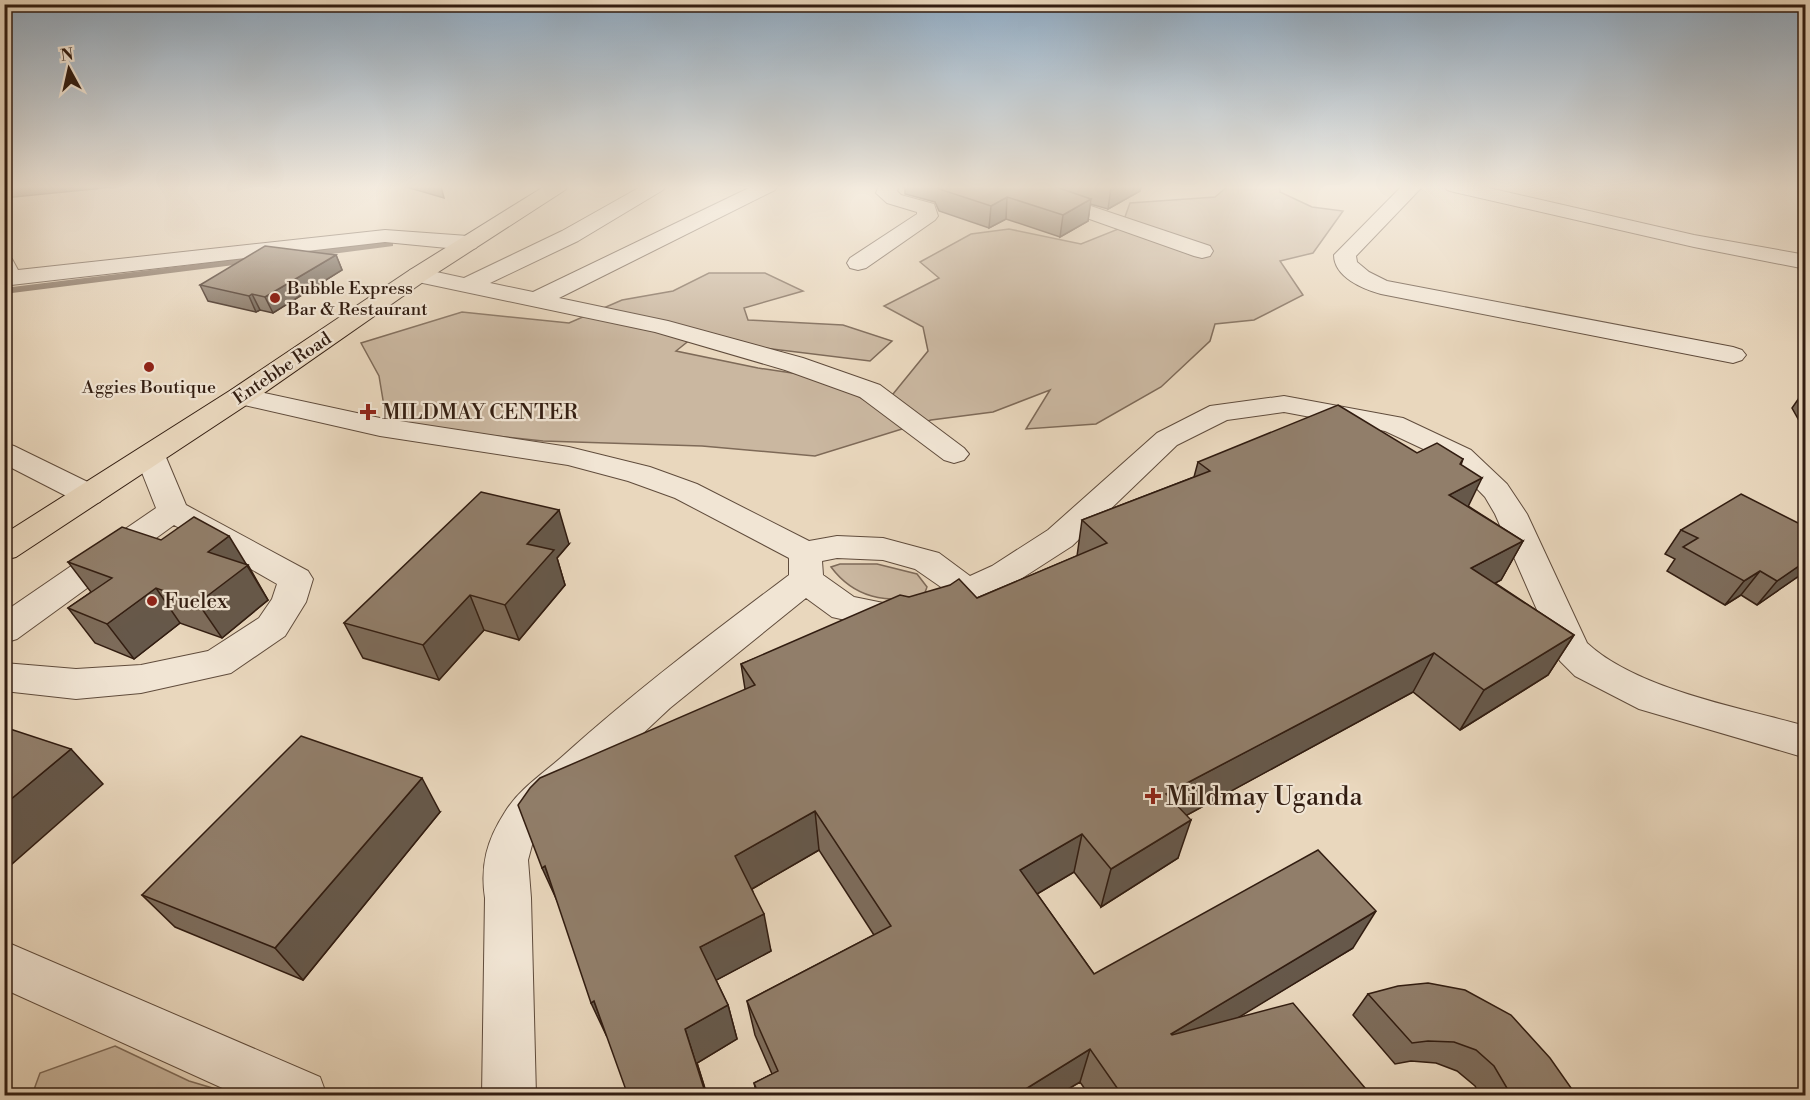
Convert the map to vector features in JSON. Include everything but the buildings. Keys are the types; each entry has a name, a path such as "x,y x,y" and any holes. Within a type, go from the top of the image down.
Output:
{"main road":[{"name":"Entebbe Road","path":"4,549 241,396 477,237"}],"street":[{"path":"4,264 11,278 373,237"},
{"path":"401,237 468,243"},
{"path":"470,284 567,237"},
{"path":"536,300 664,237"},
{"path":"858,263 896,237"},
{"path":"1162,237 1202,251"},
{"path":"1362,237 1345,255 1345,263 1357,276 1381,287 1733,355"},
{"path":"1704,237 1806,262"},
{"path":"418,275 470,284 659,326 794,364 870,391 954,454"},
{"path":"241,396 380,427 569,456 639,474 686,491 806,566 844,608 908,621 936,613 960,595 1004,574 1060,538 1167,439 1220,412 1284,404 1393,424 1461,456 1496,491 1511,514 1573,651 1588,666 1653,698 1806,742"},
{"path":"4,452 89,495"},
{"path":"4,677 76,684 141,679 218,663 272,627 289,602 296,579 173,511 150,455"},
{"path":"4,630 173,511"},
{"path":"509,1095 508,898 503,872 508,846 521,822 598,748 806,566 837,547 883,549 927,561 956,581 960,595"},
{"path":"4,964 301,1095"}],"shaded area":[{"path":"965,237 1049,237 1081,244 1098,237 1324,237 1313,253 1280,261 1303,295 1254,320 1215,324 1210,341 1161,387 1096,424 1026,429 1050,390 993,412 931,420 815,456 702,446 543,441 387,424 379,376 361,343 462,312 569,323 622,300 673,291 709,273 765,273 803,291 744,308 748,320 843,325 892,341 870,361 691,339 676,351 758,368 832,379 864,400 893,394 928,351 923,327 884,306 939,278 920,262"},
{"path":"840,564 877,564 917,574 927,587 923,598 896,599 872,596 850,586 840,578 831,567"},
{"path":"115,1046 189,1081 236,1095 32,1095 40,1073"}],"waterway":[{"path":"301,255 390,244"},
{"path":"4,291 255,260"}],"place":[{"name":"Bubble Express Bar & Restaurant","path":"275,298"},
{"name":"Aggies Boutique","path":"149,367"},
{"name":"MILDMAY CENTER","path":"368,412"},
{"name":"Fuelex","path":"152,601"},
{"name":"Mildmay Uganda","path":"1153,796"}]}
